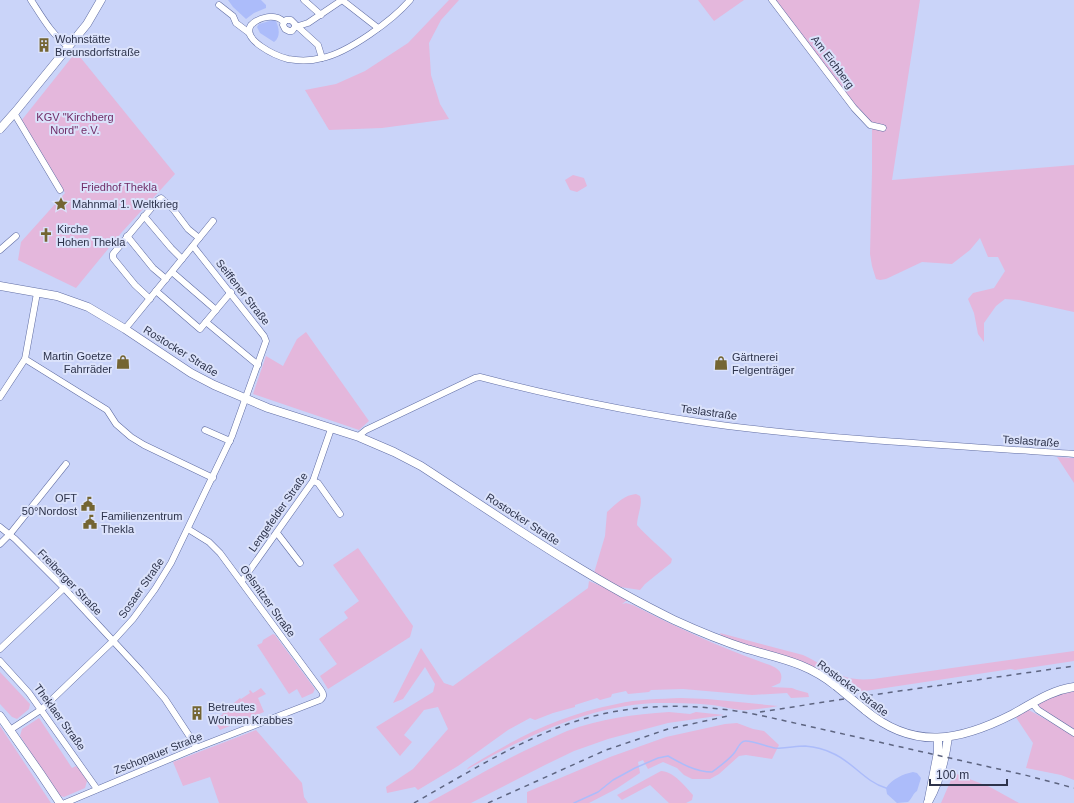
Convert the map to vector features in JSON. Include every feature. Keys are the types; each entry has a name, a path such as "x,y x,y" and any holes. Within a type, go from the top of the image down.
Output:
{"main road":[{"path":"1,126 14,113 69,47 90,20 100,0"},
{"name":"Rostocker Straße","path":"0,286 57,296 88,307 125,329 191,373 246,400 330,429 360,437 394,452 421,466 581,570 630,598 682,623 728,642 799,664 825,678 888,727 900,732 938,738 978,730 1004,718 1046,694 1059,689 1074,687"},
{"path":"0,716 60,803"},
{"path":"928,802 936,788 944,767 948,737"},
{"path":"928,802 929,789 938,752 938,738"}],"street":[{"path":"31,0 59,39 69,47"},
{"path":"304,0 321,15"},
{"path":"296,26 308,23 342,0 378,28"},
{"path":"322,58 318,45 291,20 284,22 277,17 271,16 262,18 250,25 248,32 250,38 278,56 302,61 322,58 335,54 349,47 378,28 410,0"},
{"name":"Am Eichberg","path":"772,0 854,108 870,125 883,128"},
{"path":"219,5 233,16 236,23 248,32"},
{"path":"14,113 60,190"},
{"path":"150,299 134,285 113,258 113,254 158,200 162,199 173,209 186,227 199,238"},
{"path":"144,216 182,259"},
{"path":"125,329 213,221"},
{"path":"0,250 16,236"},
{"path":"128,236 152,268 166,279"},
{"name":"Seiffener Straße","path":"193,246 231,292 264,336 266,341 246,400"},
{"path":"172,272 216,310"},
{"path":"156,291 200,329 231,292"},
{"path":"0,397 24,359 37,293"},
{"path":"206,322 258,365"},
{"path":"24,359 107,410 116,424 131,437 144,445 212,478"},
{"name":"Teslastraße","path":"360,437 366,430 475,378 480,377 525,389 614,407 729,426 860,438 1074,454"},
{"name":"Sosaer Straße","path":"10,730 42,709 113,641 133,619 155,589 171,563 188,529 230,441 246,400"},
{"name":"Lengefelder Straße","path":"242,581 313,481 330,429"},
{"path":"205,430 230,441"},
{"path":"0,544 10,534 66,464"},
{"path":"313,481 318,483 340,514"},
{"name":"Freiberger Straße","path":"0,527 10,534 64,588 136,665 164,698 196,748"},
{"name":"Oelsnitzer Straße","path":"188,529 214,546 242,581 324,694"},
{"path":"277,533 300,563"},
{"path":"0,649 64,588"},
{"name":"Theklaer Straße","path":"0,661 30,693 97,789"},
{"name":"Zschopauer Straße","path":"65,803 196,748 320,700 323,698 324,694"},
{"path":"1032,703 1038,710 1074,733"}],"green space":[{"path":"449,0 459,0 441,20 429,43 431,75 440,104 449,119 382,128 329,130 305,90 336,84 365,71 408,43"},
{"path":"698,0 744,0 714,21"},
{"path":"774,0 920,0 892,180 1074,165 1074,312 1019,300 1005,299 996,306 984,323 984,342 978,334 974,313 968,299 973,293 994,288 1005,271 998,257 988,257 980,238 970,250 952,264 922,262 886,279 876,279 870,254 872,123 855,107"},
{"path":"76,52 175,174 122,232 76,288 18,260 21,242 65,193 21,121"},
{"path":"573,175 584,178 587,186 577,192 570,190 565,180"},
{"path":"306,332 369,421 359,430 253,394 266,356 283,366 297,339"},
{"path":"1057,457 1074,458 1074,483"},
{"path":"636,494 640,496 641,499 637,525 672,559 671,563 645,584 640,590 614,586 594,573 605,536 607,512 624,498"},
{"path":"358,548 413,626 410,637 328,689 320,676 337,664 319,639 348,618 344,612 359,601 333,565"},
{"path":"589,581 630,598 622,604 626,603 633,605 701,638 773,667 780,672 781,680 780,683 771,687 792,688 808,693 809,697 791,698 787,693 752,695 683,689 651,690 649,692 628,694 626,691 612,694 611,697 600,700 597,698 535,720 530,718 508,730 458,766 418,790 415,787 387,793 386,787 413,769 448,729 438,707 424,710 404,735 412,742 400,756 376,727 433,692 435,684 425,667 403,699 393,703 421,648 444,683 453,686 588,588"},
{"path":"720,633 803,655 843,676 861,679 873,679 1074,651 1074,661 852,693 826,675 800,661 722,637"},
{"path":"273,634 315,689 313,693 302,698 297,689 289,694 257,645"},
{"path":"0,672 30,704 29,709 17,719 12,717 0,704"},
{"path":"261,688 266,694 258,698 264,712 220,730 214,720 223,714 221,711 223,709 224,711 240,698 241,699 250,693 250,690 253,693"},
{"path":"1074,691 1074,730 1038,705 1039,703 1059,694"},
{"path":"681,698 778,706 744,710 705,704 683,703 654,703 628,706 580,717 533,735 466,770 487,756 522,737 540,728 577,714 625,702"},
{"path":"1027,709 1074,736 1074,780 1061,775 1026,768 1033,743 1015,716"},
{"path":"669,712 690,714 696,712 724,715 668,723 608,739 574,751 471,803 428,803 483,772 567,731 592,723 617,718"},
{"path":"39,718 72,768 76,766 81,771 87,781 85,788 64,797 60,796 55,790 20,736 22,729"},
{"path":"737,723 753,729 764,731 779,745 772,759 746,755 739,756 719,774 710,779 692,779 684,775 677,768 663,762 648,769 643,760 638,762 640,773 616,789 589,803 527,803 527,792 610,757 666,737 725,724"},
{"path":"0,726 51,803 0,803"},
{"path":"256,730 302,783 304,797 308,803 219,803 210,777 183,786 173,762"},
{"path":"661,771 670,773 686,787 693,795 692,800 686,803 669,803 650,785 622,800 617,795"},
{"path":"954,773 990,787 1019,803 941,803"}],"water":[{"path":"228,0 261,0 266,5 266,8 254,13 246,19"},
{"path":"273,20 276,21 279,32 278,38 274,42 260,33 257,27 259,24"},
{"path":"913,772 917,773 921,778 917,791 908,802 897,803 887,794 886,788 898,777"}],"waterway":[{"path":"574,803 598,792 613,780 635,768 658,758 668,756 684,765 706,772 712,772 730,758 743,741 775,748 805,746 826,750 846,761 878,785 886,788"}],"railway":[{"path":"858,697 1074,666"},
{"path":"760,712 844,699"},
{"path":"414,803 505,752 562,726 610,712 685,706 759,715 1025,775 1074,788"},
{"path":"488,803 606,750 668,729 728,716"}],"place":[{"name":"Wohnstätte Breunsdorfstraße","path":"44,45"},
{"name":"Mahnmal 1. Weltkrieg","path":"61,204"},
{"name":"Kirche Hohen Thekla","path":"46,235"},
{"name":"Martin Goetze Fahrräder","path":"123,362"},
{"name":"Gärtnerei Felgenträger","path":"721,363"},
{"name":"OFT 50°Nordost","path":"88,504"},
{"name":"Familienzentrum Thekla","path":"90,522"},
{"name":"Betreutes Wohnen Krabbes","path":"197,713"}],"park label":[{"name":"KGV \"Kirchberg Nord\" e.V.","path":"75,123"},
{"name":"Friedhof Thekla","path":"119,187"}]}
